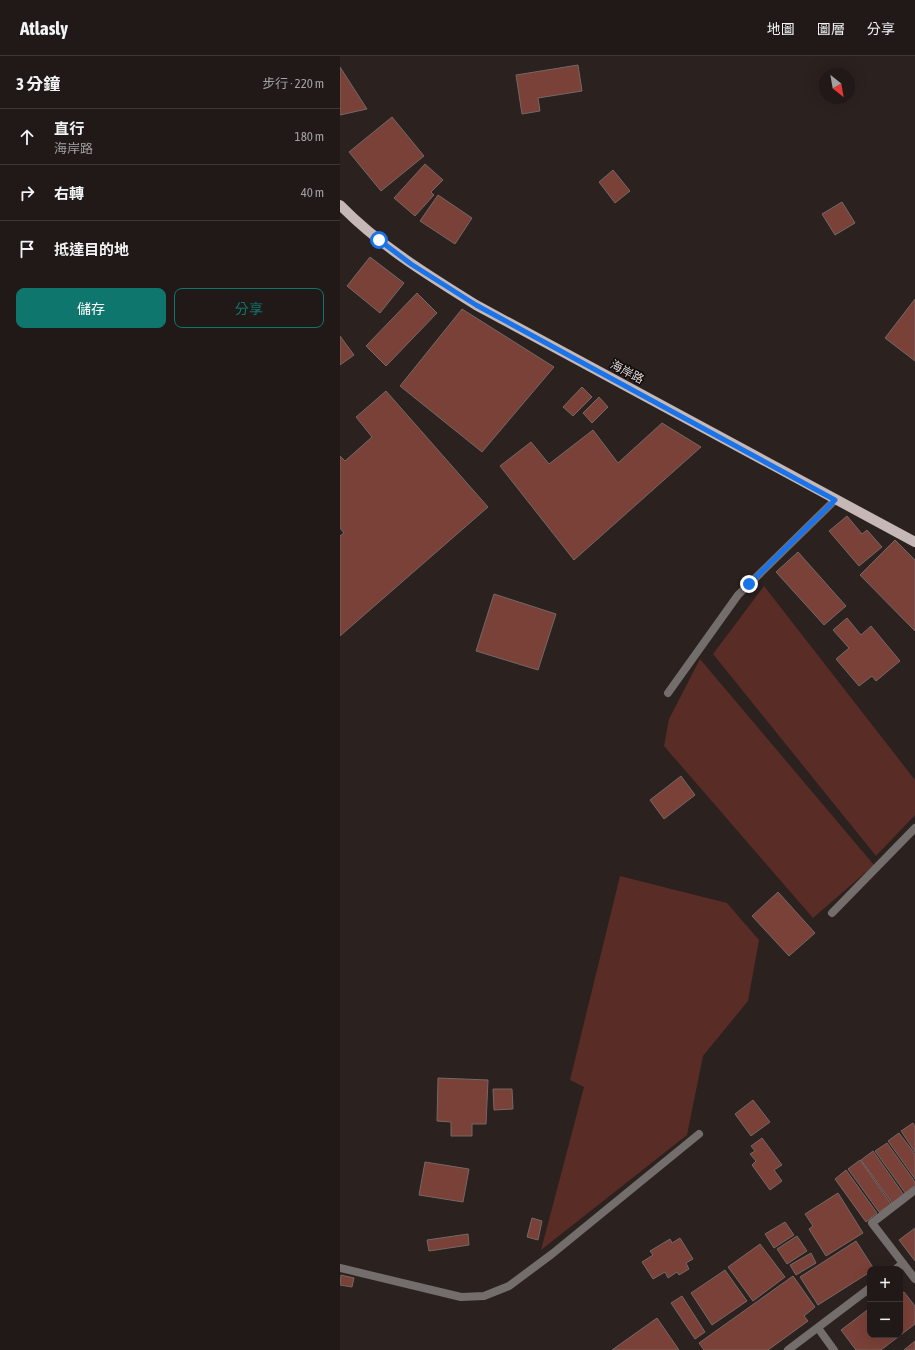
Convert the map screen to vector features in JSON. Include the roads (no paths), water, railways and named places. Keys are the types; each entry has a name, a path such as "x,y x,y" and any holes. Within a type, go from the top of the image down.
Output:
{"main road":[{"name":"海岸路","path":"340,205 357,223 411,264 476,305 915,542"}],"street":[{"path":"668,693 738,595 835,500"},
{"path":"832,913 915,828"},
{"path":"340,1268 461,1297 484,1296 509,1286 552,1254 699,1134"},
{"path":"915,1190 872,1223 915,1279"},
{"path":"788,1350 867,1290"},
{"path":"818,1328 834,1350"}]}
